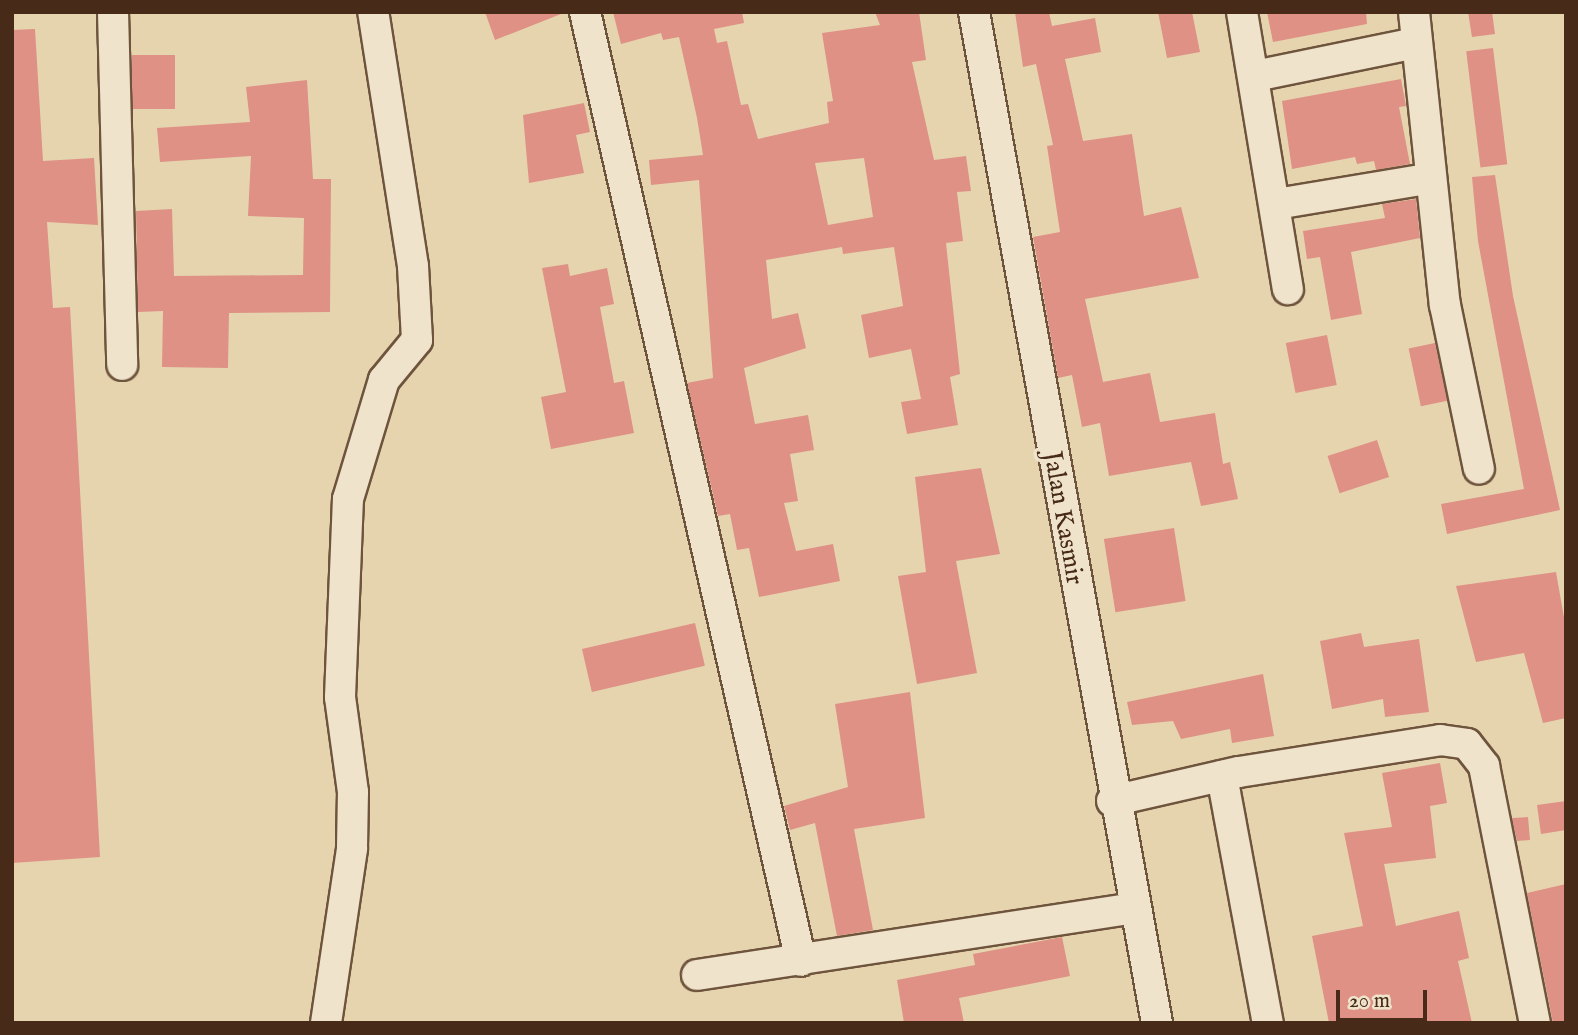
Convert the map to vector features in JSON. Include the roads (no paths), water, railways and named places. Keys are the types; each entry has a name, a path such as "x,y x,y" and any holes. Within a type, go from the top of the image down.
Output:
{"street":[{"path":"113,12 122,365"},
{"path":"326,1023 352,848 353,792 340,697 348,499 384,380 417,340 413,266 373,12"},
{"path":"585,12 801,961"},
{"name":"Jalan Kasmir","path":"974,12 1112,801 1157,1023"},
{"path":"1242,12 1255,76 1288,289"},
{"path":"1414,12 1427,179 1479,468"},
{"path":"1255,76 1416,43"},
{"path":"1276,204 1427,179"},
{"path":"1112,801 1222,776 1440,740 1476,751 1535,1023"},
{"path":"1222,776 1268,1023"},
{"path":"697,975 1133,908"}]}
